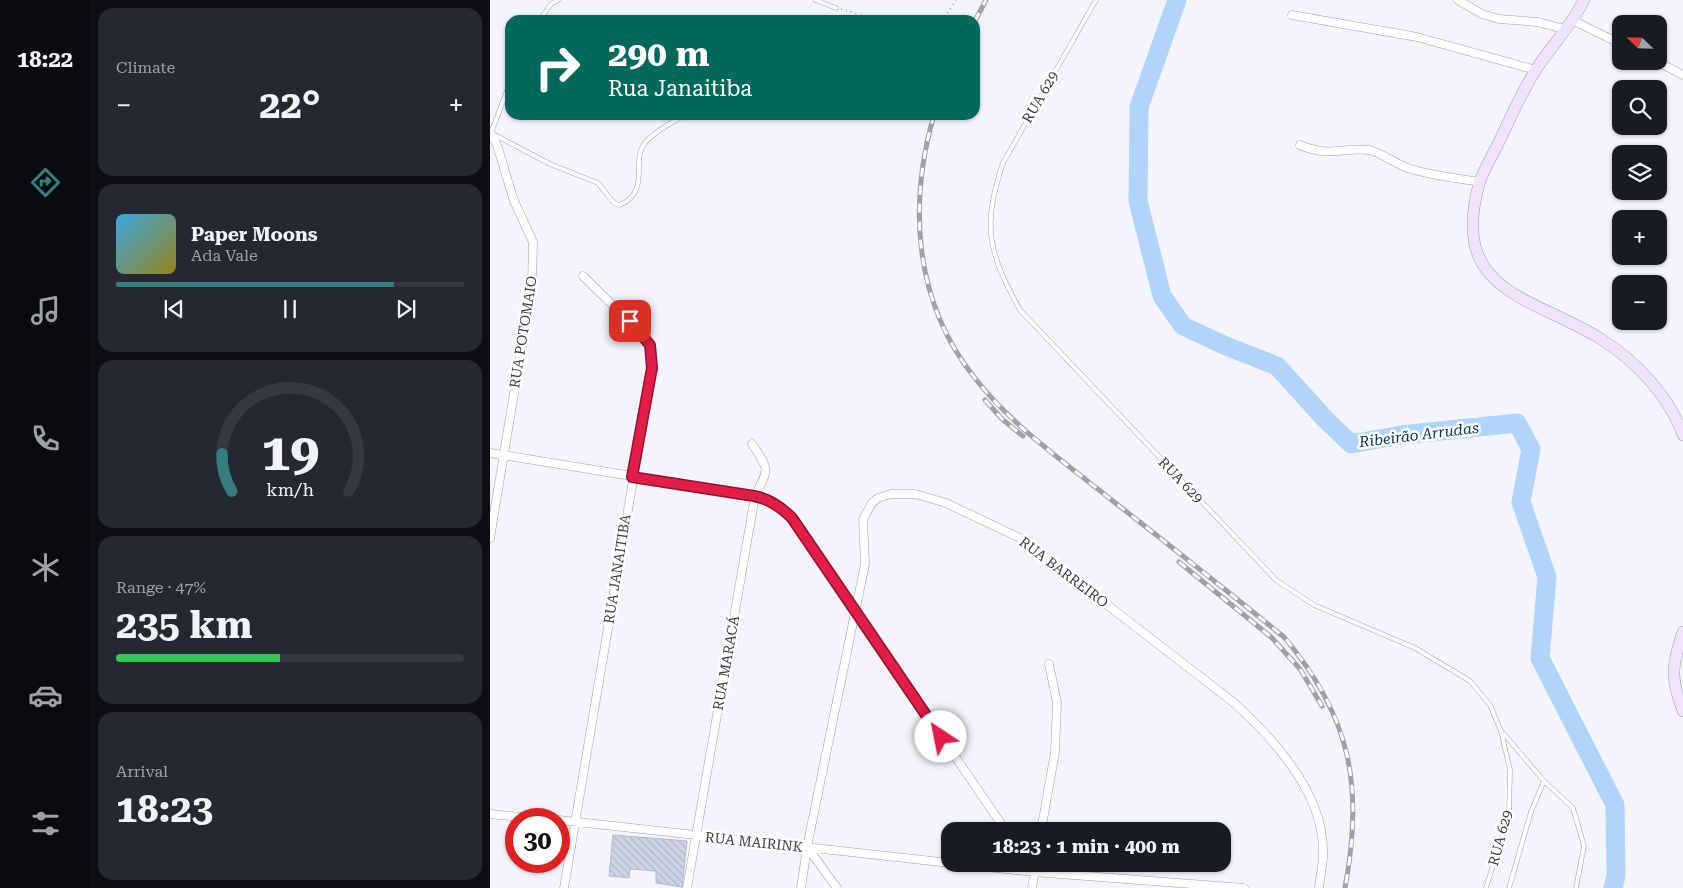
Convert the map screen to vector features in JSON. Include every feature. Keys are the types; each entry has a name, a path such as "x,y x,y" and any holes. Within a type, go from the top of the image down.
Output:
{"street":[{"path":"1458,0 1482,14 1499,19 1538,22 1564,29"},
{"path":"1584,0 1574,21 1564,29 1536,70 1480,182 1472,230 1482,262 1491,276 1506,290 1527,303 1600,338 1617,351 1653,384 1667,402 1682,430"},
{"path":"1292,15 1417,37 1536,70"},
{"path":"1574,21 1612,40"},
{"path":"1668,67 1683,75"},
{"name":"RUA POTOMAIO","path":"490,132 514,201 530,234 534,252 532,284 490,538"},
{"path":"1300,146 1314,151 1334,153 1371,150 1394,163 1412,170 1480,182"},
{"name":"RUA JANAITIBA","path":"564,888 632,477 652,368 650,345 641,333 583,276"},
{"name":"RUA MARACÁ","path":"687,888 754,496 766,472 766,466 752,444"},
{"path":"490,453 754,496 764,498 780,506 792,518 1000,822"},
{"name":"RUA BARREIRO","path":"801,888 807,847 864,564 863,519 872,503 878,498 891,494 915,494 946,503 1022,539 1233,702 1265,731 1285,757 1314,809 1323,850 1319,888"},
{"path":"1683,632 1672,665 1672,677 1683,711"},
{"path":"1043,822 1055,752 1057,703 1049,664"},
{"path":"490,814 505,815"},
{"name":"RUA MAIRINK","path":"570,821 941,862"},
{"path":"807,847 837,888"},
{"path":"1032,888 1034,872"},
{"path":"1077,872 1244,888"}],"lane":[{"path":"543,15 551,4 558,0"},
{"path":"815,0 836,8"},
{"name":"RUA 629","path":"1096,0 1004,163 996,185 990,209 990,234 1004,281 1020,310 1276,580 1314,606 1415,648 1470,681 1490,705 1501,731 1510,770 1509,814 1486,888"},
{"path":"505,95 490,132 550,164 598,183 614,203 620,205 629,201 639,182 640,153 645,142 677,120"},
{"path":"1501,731 1544,781 1573,808 1584,846 1576,888"},
{"path":"1509,888 1531,812 1544,781"}],"path":[{"path":"946,15 956,0"},
{"path":"836,8 860,15"}],"building":[{"path":"613,835 687,841 682,887 656,883 656,871 630,869 629,878 609,876"}],"waterway":[{"name":"Ribeirão Arrudas","path":"1177,0 1139,107 1138,201 1162,296 1183,326 1226,346 1277,366 1325,419 1351,444 1401,435 1517,423 1531,449 1521,502 1547,577 1540,658 1615,805 1616,876 1613,888"}],"railway":[{"path":"978,15 986,0"},
{"path":"933,120 921,183 919,217 922,251 928,284 939,317 954,348 988,394 1020,426 1284,637 1307,667 1338,725 1347,754 1352,785 1353,817 1351,851 1345,888"},
{"path":"985,400 1002,419 1023,436"},
{"path":"1179,562 1271,637 1300,669 1322,706"}],"route":[{"path":"630,321 650,345 652,355 652,368 632,477 754,496 764,498 780,506 792,518 941,737"}]}
